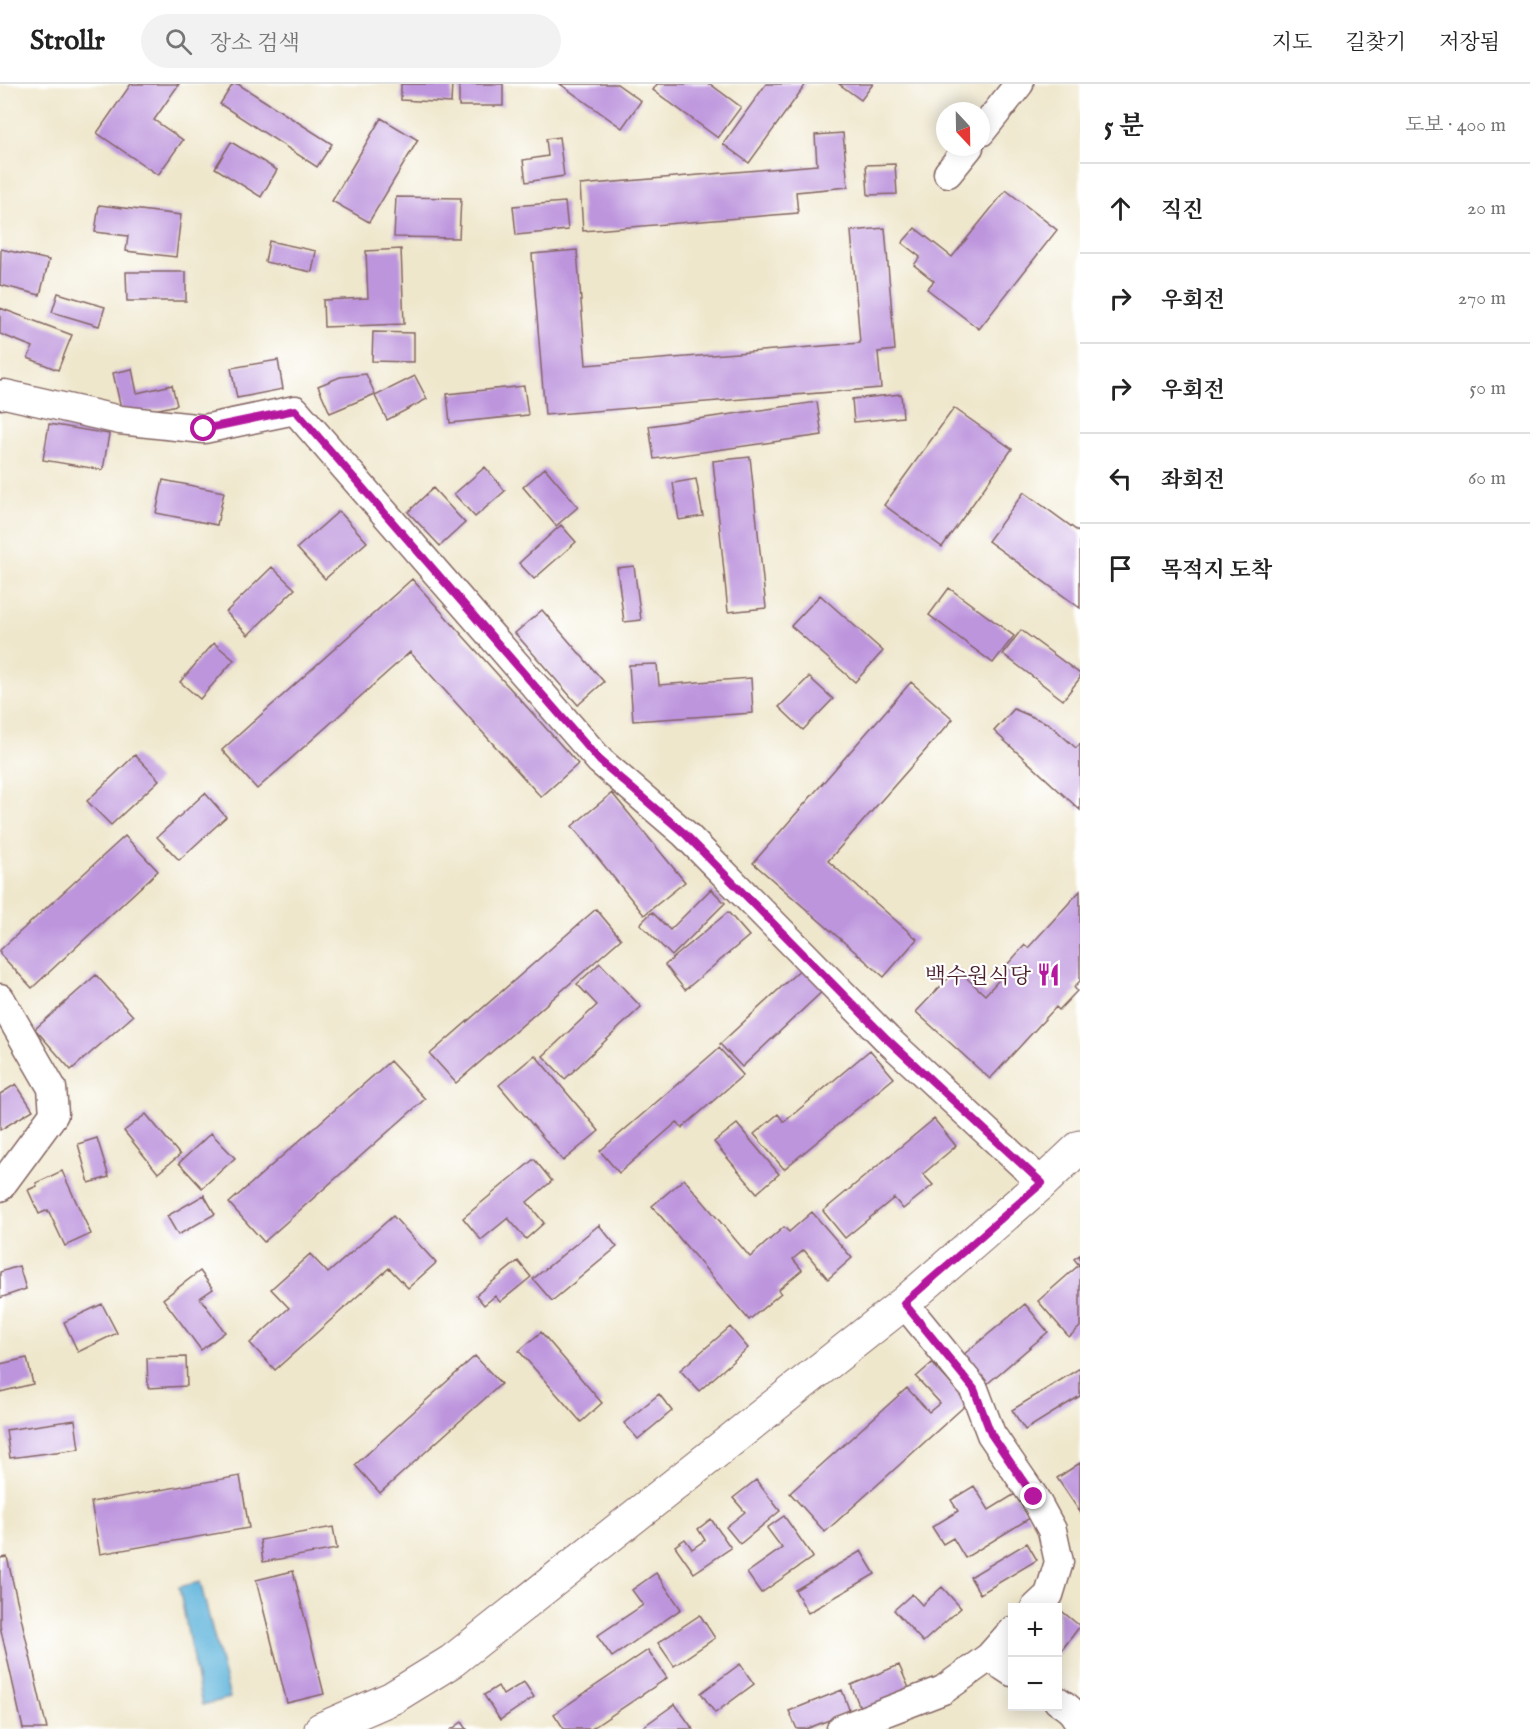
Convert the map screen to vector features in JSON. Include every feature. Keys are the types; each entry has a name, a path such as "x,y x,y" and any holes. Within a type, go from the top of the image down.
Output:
{"main road":[{"path":"321,1729 392,1698 452,1661 904,1303 1080,1147"}],"street":[{"path":"990,121 1019,84"},
{"path":"948,173 962,156"},
{"path":"0,396 5,394 120,420 204,429 295,410 600,761 685,834 887,1039 1042,1183"},
{"path":"0,998 52,1088 54,1114 0,1186"},
{"path":"904,1303 974,1389 991,1434 1034,1497 1052,1530 1059,1562 1049,1595 1040,1603"},
{"path":"841,1729 942,1690 988,1657 1008,1635"},
{"path":"988,1657 1008,1670"},
{"path":"1062,1703 1071,1709 1079,1721 1080,1728"}],"water":[{"path":"200,1582 230,1698 202,1705 179,1587"}],"building":[{"path":"131,84 179,84 154,120 183,140 158,175 97,133"},
{"path":"233,84 238,84 332,144 317,167 220,104"},
{"path":"401,84 452,84 451,103 401,100"},
{"path":"459,84 503,84 503,106 459,106"},
{"path":"560,84 617,84 641,101 622,128"},
{"path":"657,84 710,84 741,107 718,138 653,90"},
{"path":"766,84 806,84 749,163 723,144"},
{"path":"839,84 873,84 861,100"},
{"path":"381,118 418,140 369,222 332,201"},
{"path":"843,133 848,187 796,192 798,213 583,231 580,185 817,165 815,135"},
{"path":"559,137 564,176 526,182 523,160 548,156 546,139"},
{"path":"231,142 277,170 261,197 215,168"},
{"path":"895,164 897,194 868,195 866,165"},
{"path":"1006,190 1057,230 979,329 927,289 934,281 914,265 920,257 902,243 915,228 952,257"},
{"path":"396,197 461,198 459,238 394,237"},
{"path":"565,202 568,230 516,235 513,206"},
{"path":"99,205 181,215 176,257 126,251 128,236 95,232"},
{"path":"885,228 895,350 878,352 881,388 545,415 532,254 577,250 586,365 860,343 851,231"},
{"path":"269,241 316,251 312,272 265,262"},
{"path":"1,249 49,260 40,295 0,285"},
{"path":"401,249 404,324 324,327 323,300 368,298 366,251"},
{"path":"126,272 186,272 186,301 127,301"},
{"path":"58,293 105,307 99,326 52,312"},
{"path":"0,308 72,335 58,370 28,358 33,347 0,334"},
{"path":"373,332 414,333 414,362 372,361"},
{"path":"278,360 283,389 237,398 231,368"},
{"path":"132,369 137,393 172,385 177,405 123,417 113,373"},
{"path":"366,374 375,394 330,413 318,386 340,377"},
{"path":"415,376 427,399 387,420 375,396"},
{"path":"524,386 528,415 450,423 447,394"},
{"path":"901,394 903,417 854,422 852,399"},
{"path":"817,402 822,435 654,459 649,426"},
{"path":"954,408 1012,449 942,547 884,505"},
{"path":"49,424 109,434 103,470 43,460"},
{"path":"750,457 766,608 728,612 713,461"},
{"path":"485,467 505,491 475,517 454,494"},
{"path":"545,468 578,507 556,526 523,487"},
{"path":"696,479 703,516 679,520 673,483"},
{"path":"163,480 224,492 217,525 156,513"},
{"path":"433,488 465,523 440,546 408,512"},
{"path":"1024,492 1080,533 1080,608 988,541"},
{"path":"339,511 367,542 325,579 297,548"},
{"path":"561,525 576,542 534,579 519,563"},
{"path":"634,566 641,620 624,622 617,568"},
{"path":"272,567 295,589 248,635 226,612"},
{"path":"412,579 578,764 541,797 410,652 257,789 222,750"},
{"path":"949,588 1014,636 993,663 929,615"},
{"path":"820,595 883,651 855,682 791,626"},
{"path":"542,610 604,682 578,705 515,633"},
{"path":"1021,630 1080,674 1080,678 1063,700 1003,654"},
{"path":"214,643 234,660 200,699 180,682"},
{"path":"657,664 659,685 751,678 753,713 633,721 629,665"},
{"path":"809,677 833,699 803,730 779,707"},
{"path":"911,682 953,719 828,861 917,939 884,977 753,863"},
{"path":"1014,709 1049,724 1076,748 1080,744 1080,810 994,731"},
{"path":"135,755 159,780 111,825 87,801"},
{"path":"205,793 226,817 179,860 157,837"},
{"path":"612,793 685,882 644,915 572,826"},
{"path":"125,836 158,871 32,988 0,954 0,950"},
{"path":"711,889 725,903 672,956 640,924 652,912 670,930"},
{"path":"1080,891 1080,981 1074,987 1077,991 1059,1010 1056,1007 990,1079 916,1012 957,969 985,995 1009,969 1006,966 1025,945 1028,948"},
{"path":"596,909 621,939 456,1083 430,1054"},
{"path":"728,912 749,936 685,990 665,965"},
{"path":"600,963 641,1007 565,1079 543,1056 597,1005 577,984"},
{"path":"807,963 828,986 742,1067 720,1044"},
{"path":"96,975 133,1016 71,1070 35,1029"},
{"path":"719,1048 743,1075 682,1128 677,1122 619,1173 600,1151"},
{"path":"870,1050 894,1078 784,1169 754,1134 778,1114 784,1122"},
{"path":"535,1055 599,1131 563,1161 499,1085"},
{"path":"390,1061 425,1099 264,1242 229,1203"},
{"path":"16,1084 33,1110 0,1130 0,1094"},
{"path":"146,1114 180,1155 158,1173 124,1131"},
{"path":"934,1119 956,1146 923,1174 933,1185 903,1209 894,1198 845,1238 823,1211"},
{"path":"737,1124 779,1174 757,1193 714,1142"},
{"path":"211,1133 235,1158 202,1188 179,1163"},
{"path":"97,1138 109,1177 89,1183 78,1144"},
{"path":"534,1159 552,1181 527,1202 544,1223 526,1239 508,1218 481,1240 463,1218"},
{"path":"62,1171 91,1234 65,1246 48,1210 39,1214 28,1190 37,1186 36,1183"},
{"path":"684,1179 750,1257 784,1227 789,1232 812,1212 852,1258 828,1279 804,1250 793,1259 802,1270 778,1290 781,1293 749,1320 652,1206"},
{"path":"204,1195 215,1214 178,1235 167,1216"},
{"path":"393,1216 436,1263 408,1288 389,1268 275,1370 250,1343 289,1308 271,1289 310,1254 328,1273"},
{"path":"599,1225 617,1247 552,1301 533,1279"},
{"path":"1080,1255 1080,1327 1069,1337 1038,1301 1079,1265 1074,1259"},
{"path":"518,1261 531,1277 500,1302 495,1296 484,1305 476,1295"},
{"path":"19,1266 26,1289 0,1298 0,1272"},
{"path":"200,1271 213,1289 200,1298 225,1332 201,1350 163,1299"},
{"path":"102,1304 117,1333 78,1352 64,1322"},
{"path":"1025,1304 1048,1332 987,1384 963,1355"},
{"path":"730,1327 748,1348 699,1391 680,1370"},
{"path":"541,1332 602,1403 581,1422 519,1351"},
{"path":"475,1356 501,1384 380,1493 355,1465"},
{"path":"186,1357 187,1386 148,1388 147,1358"},
{"path":"27,1358 33,1384 0,1392 0,1364"},
{"path":"932,1363 968,1403 825,1532 790,1493 907,1388 929,1412 940,1403 916,1377"},
{"path":"1080,1368 1080,1396 1025,1430 1012,1410"},
{"path":"659,1394 672,1411 638,1439 624,1423"},
{"path":"75,1420 79,1449 10,1458 6,1430"},
{"path":"1080,1463 1080,1512 1057,1478"},
{"path":"240,1476 249,1528 100,1554 91,1502"},
{"path":"756,1480 780,1511 740,1544 726,1527 745,1512 733,1498"},
{"path":"974,1486 989,1510 1015,1494 1030,1518 965,1558 953,1538 943,1544 932,1527 958,1511 951,1500"},
{"path":"784,1516 813,1557 761,1593 747,1573 782,1548 767,1528"},
{"path":"711,1519 731,1548 694,1573 675,1546 685,1539 692,1549 705,1540 698,1529"},
{"path":"333,1527 337,1549 263,1562 260,1540"},
{"path":"1027,1543 1037,1560 980,1594 970,1577"},
{"path":"861,1551 875,1574 808,1613 795,1590"},
{"path":"7,1557 47,1729 23,1729 0,1626 0,1558"},
{"path":"293,1571 324,1694 287,1703 256,1580"},
{"path":"656,1573 681,1609 612,1657 597,1636 643,1605 632,1590"},
{"path":"942,1587 961,1608 923,1642 894,1610 912,1594 922,1605"},
{"path":"1062,1611 1080,1626 1062,1650"},
{"path":"700,1615 715,1638 674,1666 658,1643"},
{"path":"648,1650 667,1678 591,1729 564,1729 554,1714"},
{"path":"740,1664 754,1684 715,1713 701,1693"},
{"path":"899,1665 912,1695 863,1715 851,1685"},
{"path":"524,1682 534,1697 500,1720 484,1695 498,1686 503,1695"},
{"path":"842,1690 850,1712 806,1729 797,1729 789,1711"},
{"path":"675,1704 693,1729 640,1729"},
{"path":"462,1722 467,1729 452,1729"}],"place":[{"name":"백수원식당","path":"1049,975"}],"route":[{"path":"204,429 295,410 600,761 685,834 887,1039 1042,1183 904,1303 974,1389 991,1434 1034,1497"}]}
